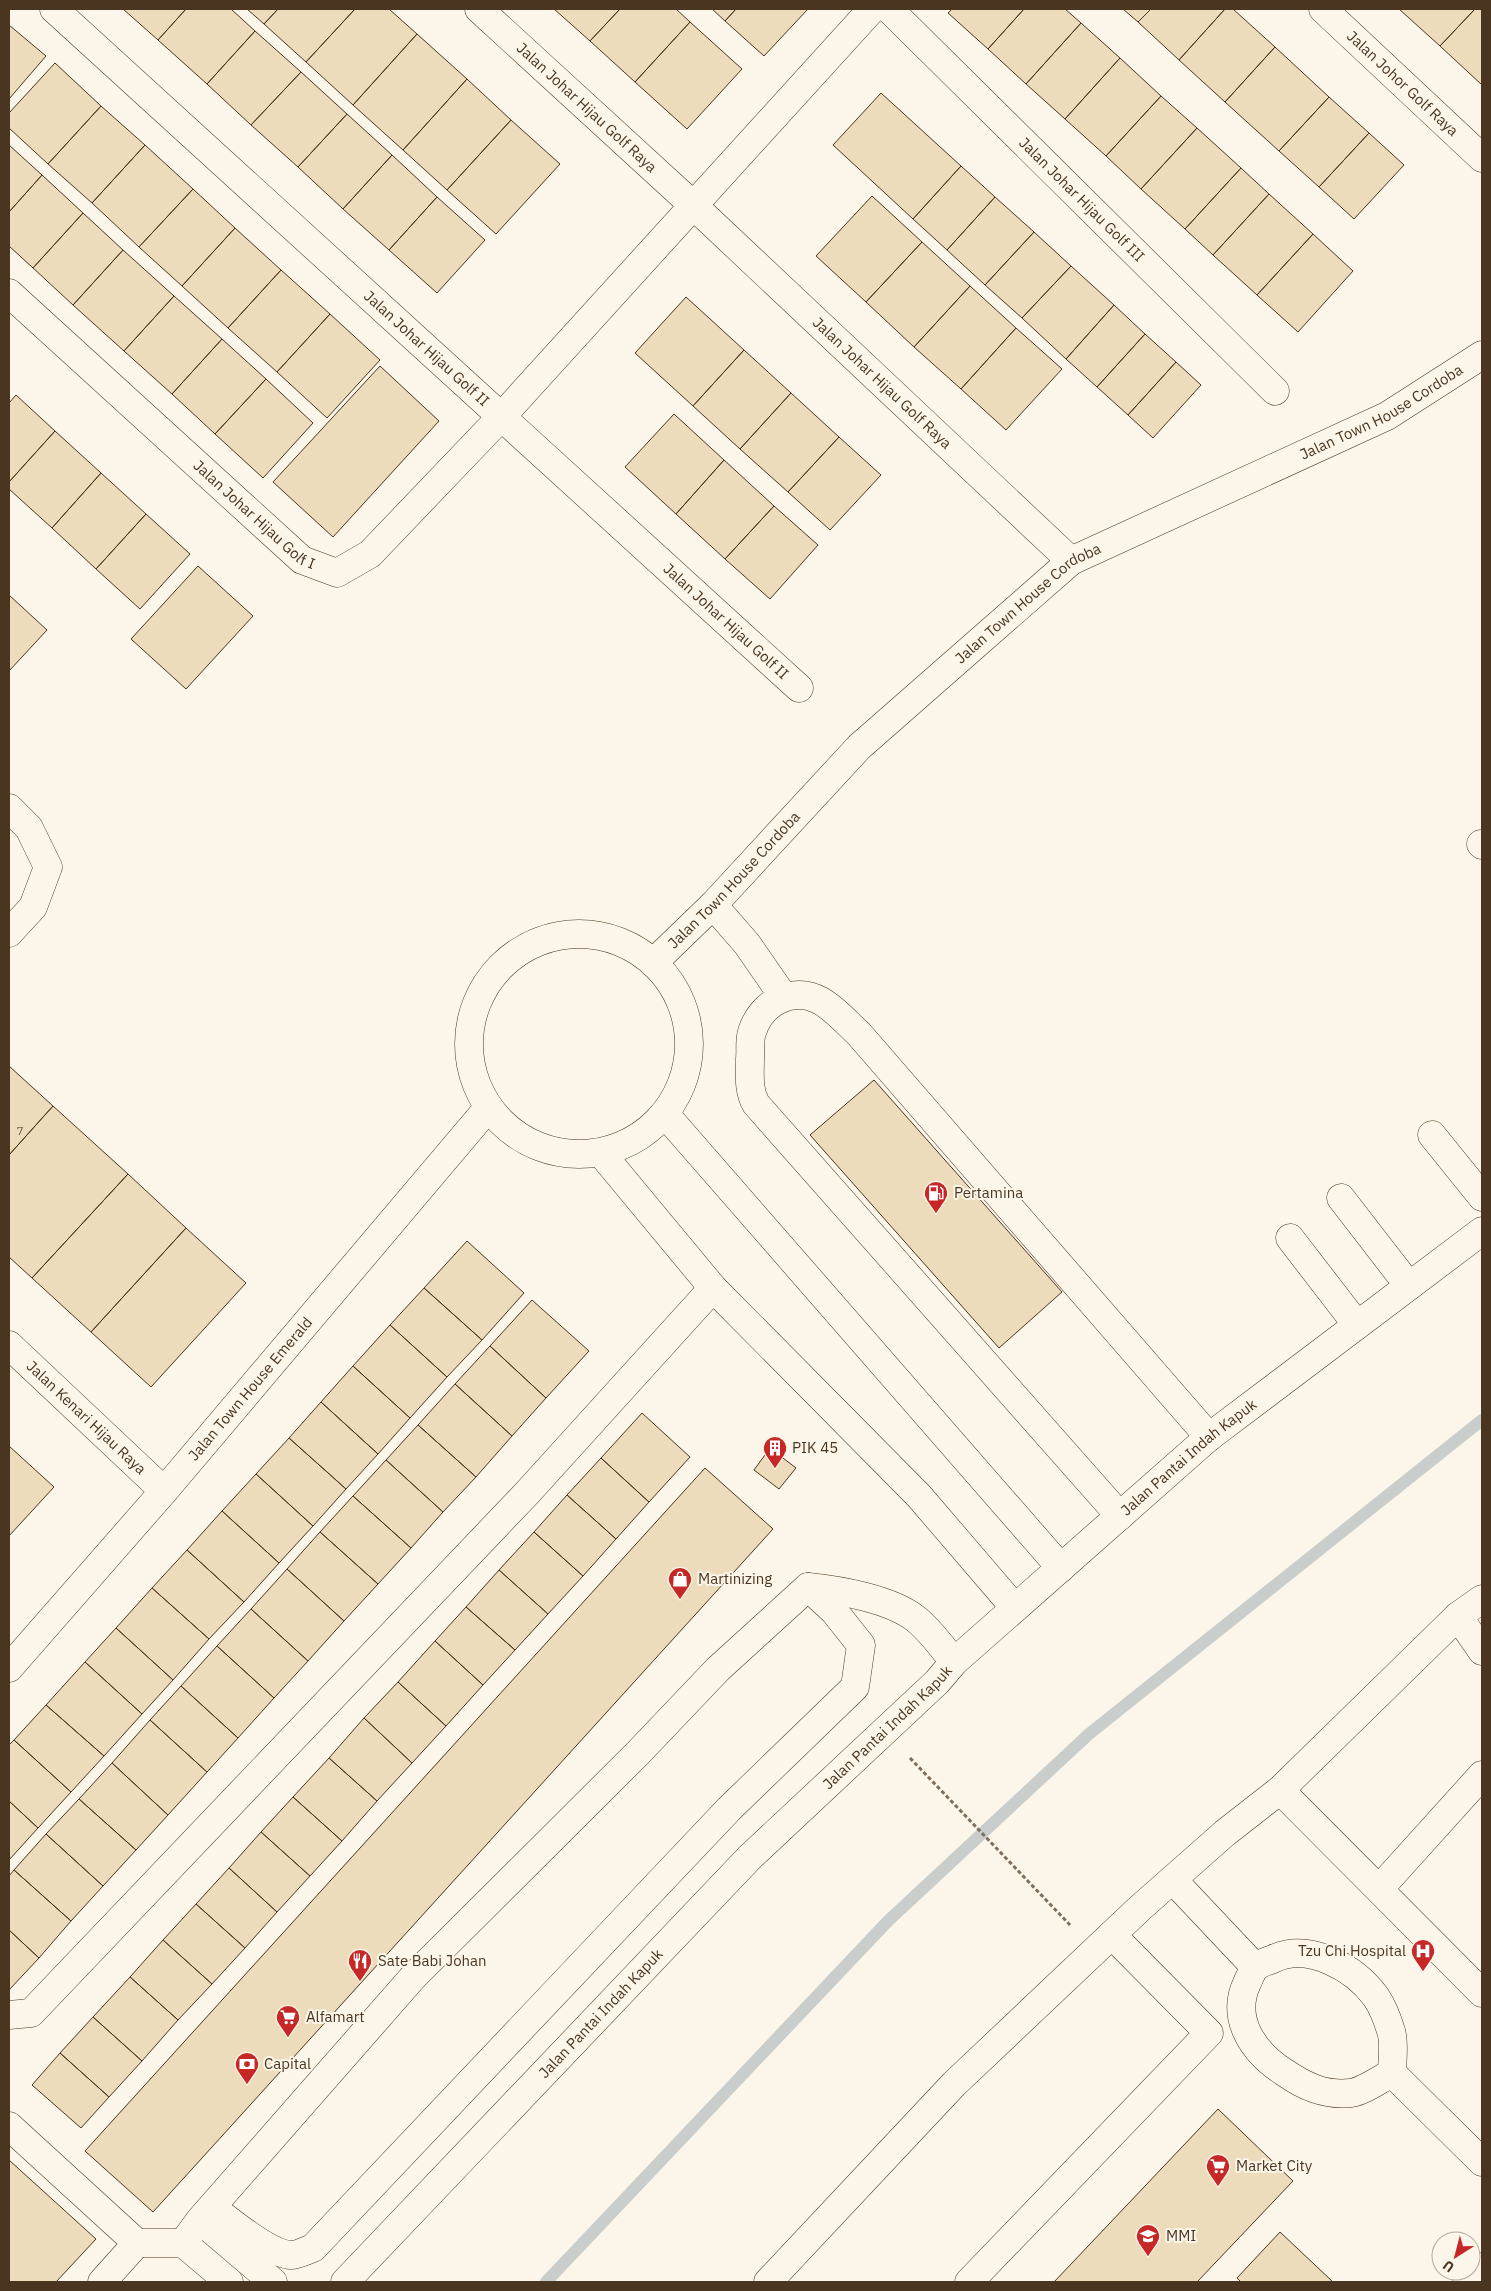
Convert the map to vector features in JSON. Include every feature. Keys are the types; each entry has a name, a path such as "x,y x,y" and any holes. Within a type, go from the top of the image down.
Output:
{"street":[{"name":"Jalan Johar Hijau Golf II","path":"54,9 799,688"},
{"name":"Jalan Johar Hijau Golf Raya","path":"479,9 694,206 1071,560"},
{"path":"502,416 872,9"},
{"name":"Jalan Johar Hijau Golf III","path":"889,9 1275,392"},
{"name":"Jalan Johor Golf Raya","path":"1323,9 1482,158"},
{"name":"Jalan Johar Hijau Golf I","path":"9,293 302,560 337,573 370,554 502,416"},
{"name":"Jalan Town House Cordoba","path":"653,963 713,905 860,747 1071,560 1387,416 1482,355"},
{"path":"9,808 29,828 48,867 33,907 9,933"},
{"path":"713,905 747,944 783,996"},
{"path":"588,934 623,944 653,963 674,989 686,1020 689,1053 682,1085 665,1114 636,1138 601,1153 576,1155 550,1151 526,1141 506,1126 488,1108 473,1075 468,1040 473,1014 475,1005 493,974 520,951 552,937 588,934"},
{"path":"1120,1516 756,1104 750,1088 751,1035 756,1021 766,1008 783,996 809,996 822,1002 859,1034 1209,1437"},
{"name":"Jalan Town House Emerald","path":"9,1668 164,1491 488,1108"},
{"path":"665,1114 1061,1568"},
{"path":"1432,1135 1482,1197"},
{"path":"601,1153 713,1288 919,1496 1015,1608"},
{"path":"1341,1198 1409,1286"},
{"name":"Jalan Pantai Indah Kapuk","path":"345,2282 750,1857 937,1682 954,1662 1209,1437 1482,1231"},
{"path":"1290,1238 1357,1324"},
{"path":"9,2015 31,2013 528,1492 713,1288"},
{"name":"Jalan Kenari Hijau Raya","path":"9,1345 164,1491"},
{"path":"206,2214 237,2228 270,2247 291,2255 314,2248 729,1808 855,1687 861,1645 834,1611 808,1587"},
{"path":"183,2243 206,2214 414,1976 638,1753 718,1669 808,1587 849,1591 914,1617 929,1631 954,1662"},
{"path":"768,2282 954,2084 1112,1935 1226,1833 1280,1790 1458,1616 1482,1599"},
{"path":"1458,1616 1482,1651"},
{"path":"1380,1888 1482,1775"},
{"path":"1280,1790 1380,1888 1482,1993"},
{"path":"1173,1880 1255,1967"},
{"path":"969,2282 1209,2033 1112,1935"},
{"path":"1392,2073 1352,2093 1316,2091 1270,2064 1254,2045 1244,2028 1240,2008 1245,1988 1255,1967 1281,1955 1297,1952 1322,1957 1355,1976 1376,1997 1392,2033 1392,2073 1482,2162"},
{"path":"9,2126 137,2243 183,2243 229,2282"},
{"path":"206,2214 274,2282"},
{"path":"102,2282 137,2243"},
{"path":"1467,2282 1482,2267"}],"path":[{"path":"918,1766 1068,1924"}],"building":[{"path":"123,9 186,9 158,40"},
{"path":"186,9 231,9 255,31 207,84 158,40"},
{"path":"247,9 278,9 264,24"},
{"path":"278,9 355,9 306,62 264,24"},
{"path":"355,9 389,9 417,34 353,105 306,62"},
{"path":"554,9 620,9 590,41"},
{"path":"620,9 676,9 690,22 635,82 590,41"},
{"path":"712,9 736,9 725,21"},
{"path":"736,9 808,9 764,56 725,21"},
{"path":"952,9 1024,9 988,49 948,13"},
{"path":"1024,9 1065,9 1081,23 1026,84 988,49"},
{"path":"1123,9 1151,9 1138,22"},
{"path":"1151,9 1225,9 1179,60 1138,22"},
{"path":"1225,9 1233,9 1275,47 1225,102 1179,60"},
{"path":"1399,9 1475,9 1440,46"},
{"path":"1475,9 1482,9 1482,85 1440,46"},
{"path":"690,22 742,69 687,129 635,82"},
{"path":"1081,23 1120,58 1065,119 1026,84"},
{"path":"9,25 46,56 9,99"},
{"path":"255,31 301,72 251,125 207,84"},
{"path":"417,34 467,79 403,150 353,105"},
{"path":"1275,47 1329,97 1279,151 1225,102"},
{"path":"1120,58 1161,96 1106,156 1065,119"},
{"path":"55,63 101,106 48,164 9,128 9,113"},
{"path":"301,72 347,114 298,167 251,125"},
{"path":"467,79 511,120 447,190 403,150"},
{"path":"881,93 961,166 913,219 833,145"},
{"path":"1161,96 1197,128 1141,189 1106,156"},
{"path":"1329,97 1369,133 1319,187 1279,151"},
{"path":"101,106 145,145 92,203 48,164"},
{"path":"347,114 392,155 343,209 298,167"},
{"path":"511,120 560,164 496,234 447,190"},
{"path":"1197,128 1241,168 1185,229 1141,189"},
{"path":"1369,133 1404,165 1354,219 1319,187"},
{"path":"9,145 42,175 9,212"},
{"path":"145,145 193,189 139,247 92,203"},
{"path":"392,155 437,197 389,250 343,209"},
{"path":"961,166 995,197 947,250 913,219"},
{"path":"1241,168 1269,194 1213,255 1185,229"},
{"path":"42,175 83,213 33,268 9,246 9,212"},
{"path":"193,189 235,228 182,286 139,247"},
{"path":"1269,194 1313,234 1257,295 1213,255"},
{"path":"872,196 922,242 866,302 816,256"},
{"path":"437,197 485,240 437,293 389,250"},
{"path":"995,197 1034,232 985,285 947,250"},
{"path":"83,213 123,250 73,305 33,268"},
{"path":"235,228 281,270 228,328 182,286"},
{"path":"1034,232 1071,266 1022,318 985,285"},
{"path":"1313,234 1353,271 1298,332 1257,295"},
{"path":"922,242 970,286 914,347 866,302"},
{"path":"123,250 174,296 124,351 73,305"},
{"path":"1071,266 1114,305 1066,359 1022,318"},
{"path":"281,270 330,314 277,372 228,328"},
{"path":"970,286 1016,328 961,389 914,347"},
{"path":"174,296 222,339 172,394 124,351"},
{"path":"686,297 744,350 693,406 635,353"},
{"path":"1114,305 1145,334 1097,387 1066,359"},
{"path":"330,314 380,360 327,418 277,372"},
{"path":"1016,328 1062,369 1006,430 961,389"},
{"path":"1145,334 1176,362 1128,415 1097,387"},
{"path":"222,339 266,379 215,434 172,394"},
{"path":"744,350 791,393 740,449 693,406"},
{"path":"1176,362 1201,385 1153,438 1128,415"},
{"path":"380,366 439,421 333,537 273,482"},
{"path":"266,379 313,423 263,478 215,434"},
{"path":"791,393 839,437 788,492 740,449"},
{"path":"16,395 55,431 9,482 9,403"},
{"path":"674,414 724,460 676,514 625,467"},
{"path":"55,431 101,473 52,528 9,489 9,482"},
{"path":"839,437 881,475 830,530 788,492"},
{"path":"724,460 774,506 725,559 676,514"},
{"path":"101,473 146,514 96,569 52,528"},
{"path":"774,506 818,545 770,599 725,559"},
{"path":"146,514 190,554 140,609 96,569"},
{"path":"198,566 253,616 186,689 131,639"},
{"path":"9,595 47,630 9,671"},
{"path":"9,1066 53,1106 9,1155"},
{"name":"Pertamina","path":"874,1080 1062,1292 999,1348 810,1135"},
{"path":"53,1106 128,1174 32,1278 9,1257 9,1155"},
{"path":"128,1174 186,1228 91,1332 32,1278"},
{"path":"186,1228 246,1283 151,1387 91,1332"},
{"path":"467,1241 524,1293 482,1340 424,1288"},
{"path":"424,1288 482,1340 447,1377 390,1325"},
{"path":"532,1300 589,1351 546,1398 490,1346"},
{"path":"390,1325 447,1377 410,1418 353,1366"},
{"path":"490,1346 546,1398 512,1436 455,1384"},
{"path":"353,1366 410,1418 378,1454 321,1402"},
{"path":"455,1384 512,1436 476,1477 418,1425"},
{"path":"321,1402 378,1454 346,1489 289,1438"},
{"path":"642,1413 690,1457 649,1502 601,1458"},
{"path":"418,1425 476,1477 443,1512 386,1460"},
{"path":"289,1438 346,1489 313,1526 256,1474"},
{"path":"9,1446 54,1487 9,1536"},
{"name":"PIK 45","path":"770,1448 796,1468 779,1489 754,1470"},
{"path":"601,1458 649,1502 616,1539 567,1495"},
{"path":"386,1460 443,1512 411,1548 353,1496"},
{"path":"705,1468 773,1529 153,2212 85,2151"},
{"path":"256,1474 313,1526 279,1563 222,1511"},
{"path":"567,1495 616,1539 583,1576 534,1532"},
{"path":"353,1496 411,1548 378,1584 320,1532"},
{"path":"222,1511 279,1563 244,1602 187,1550"},
{"path":"320,1532 378,1584 344,1621 287,1569"},
{"path":"534,1532 583,1576 548,1614 499,1570"},
{"path":"187,1550 244,1602 209,1639 152,1588"},
{"path":"287,1569 344,1621 308,1661 251,1609"},
{"path":"499,1570 548,1614 515,1650 466,1607"},
{"path":"152,1588 209,1639 173,1680 116,1628"},
{"path":"466,1607 515,1650 483,1685 435,1641"},
{"path":"251,1609 308,1661 274,1698 217,1646"},
{"path":"116,1628 173,1680 142,1714 85,1662"},
{"path":"435,1641 483,1685 446,1726 398,1682"},
{"path":"217,1646 274,1698 238,1738 181,1686"},
{"path":"85,1662 142,1714 104,1756 46,1705"},
{"path":"398,1682 446,1726 412,1763 364,1718"},
{"path":"181,1686 238,1738 207,1772 150,1720"},
{"path":"46,1705 104,1756 71,1792 14,1740"},
{"path":"364,1718 412,1763 377,1801 329,1758"},
{"path":"150,1720 207,1772 168,1815 112,1763"},
{"path":"14,1740 71,1792 38,1828 9,1801 9,1745"},
{"path":"329,1758 377,1801 342,1841 293,1797"},
{"path":"112,1763 168,1815 136,1850 79,1799"},
{"path":"293,1797 342,1841 310,1876 261,1832"},
{"path":"79,1799 136,1850 103,1886 46,1834"},
{"path":"9,1801 38,1828 9,1860"},
{"path":"261,1832 310,1876 277,1912 229,1868"},
{"path":"46,1834 103,1886 71,1921 14,1870"},
{"path":"229,1868 277,1912 245,1948 196,1904"},
{"path":"14,1870 71,1921 39,1958 9,1930 9,1876"},
{"path":"196,1904 245,1948 212,1984 163,1940"},
{"path":"9,1930 39,1958 9,1990"},
{"path":"163,1940 212,1984 178,2020 130,1977"},
{"path":"130,1977 178,2020 142,2061 93,2017"},
{"path":"93,2017 142,2061 109,2097 60,2053"},
{"path":"60,2053 109,2097 81,2128 32,2085"},
{"path":"1218,2109 1293,2181 1197,2282 1054,2282"},
{"path":"9,2160 96,2239 56,2282 9,2282"},
{"path":"1280,2232 1333,2282 1241,2282 1237,2278"}],"waterway":[{"path":"546,2282 888,1921 1089,1734 1482,1420"}],"place":[{"name":"Pertamina","path":"936,1214"},
{"name":"PIK 45","path":"775,1469"},
{"name":"Martinizing","path":"680,1600"},
{"name":"Tzu Chi Hospital","path":"1423,1972"},
{"name":"Sate Babi Johan","path":"360,1982"},
{"name":"Alfamart","path":"288,2038"},
{"name":"Capital","path":"247,2085"},
{"name":"Market City","path":"1218,2187"},
{"name":"MMI","path":"1148,2257"}]}
